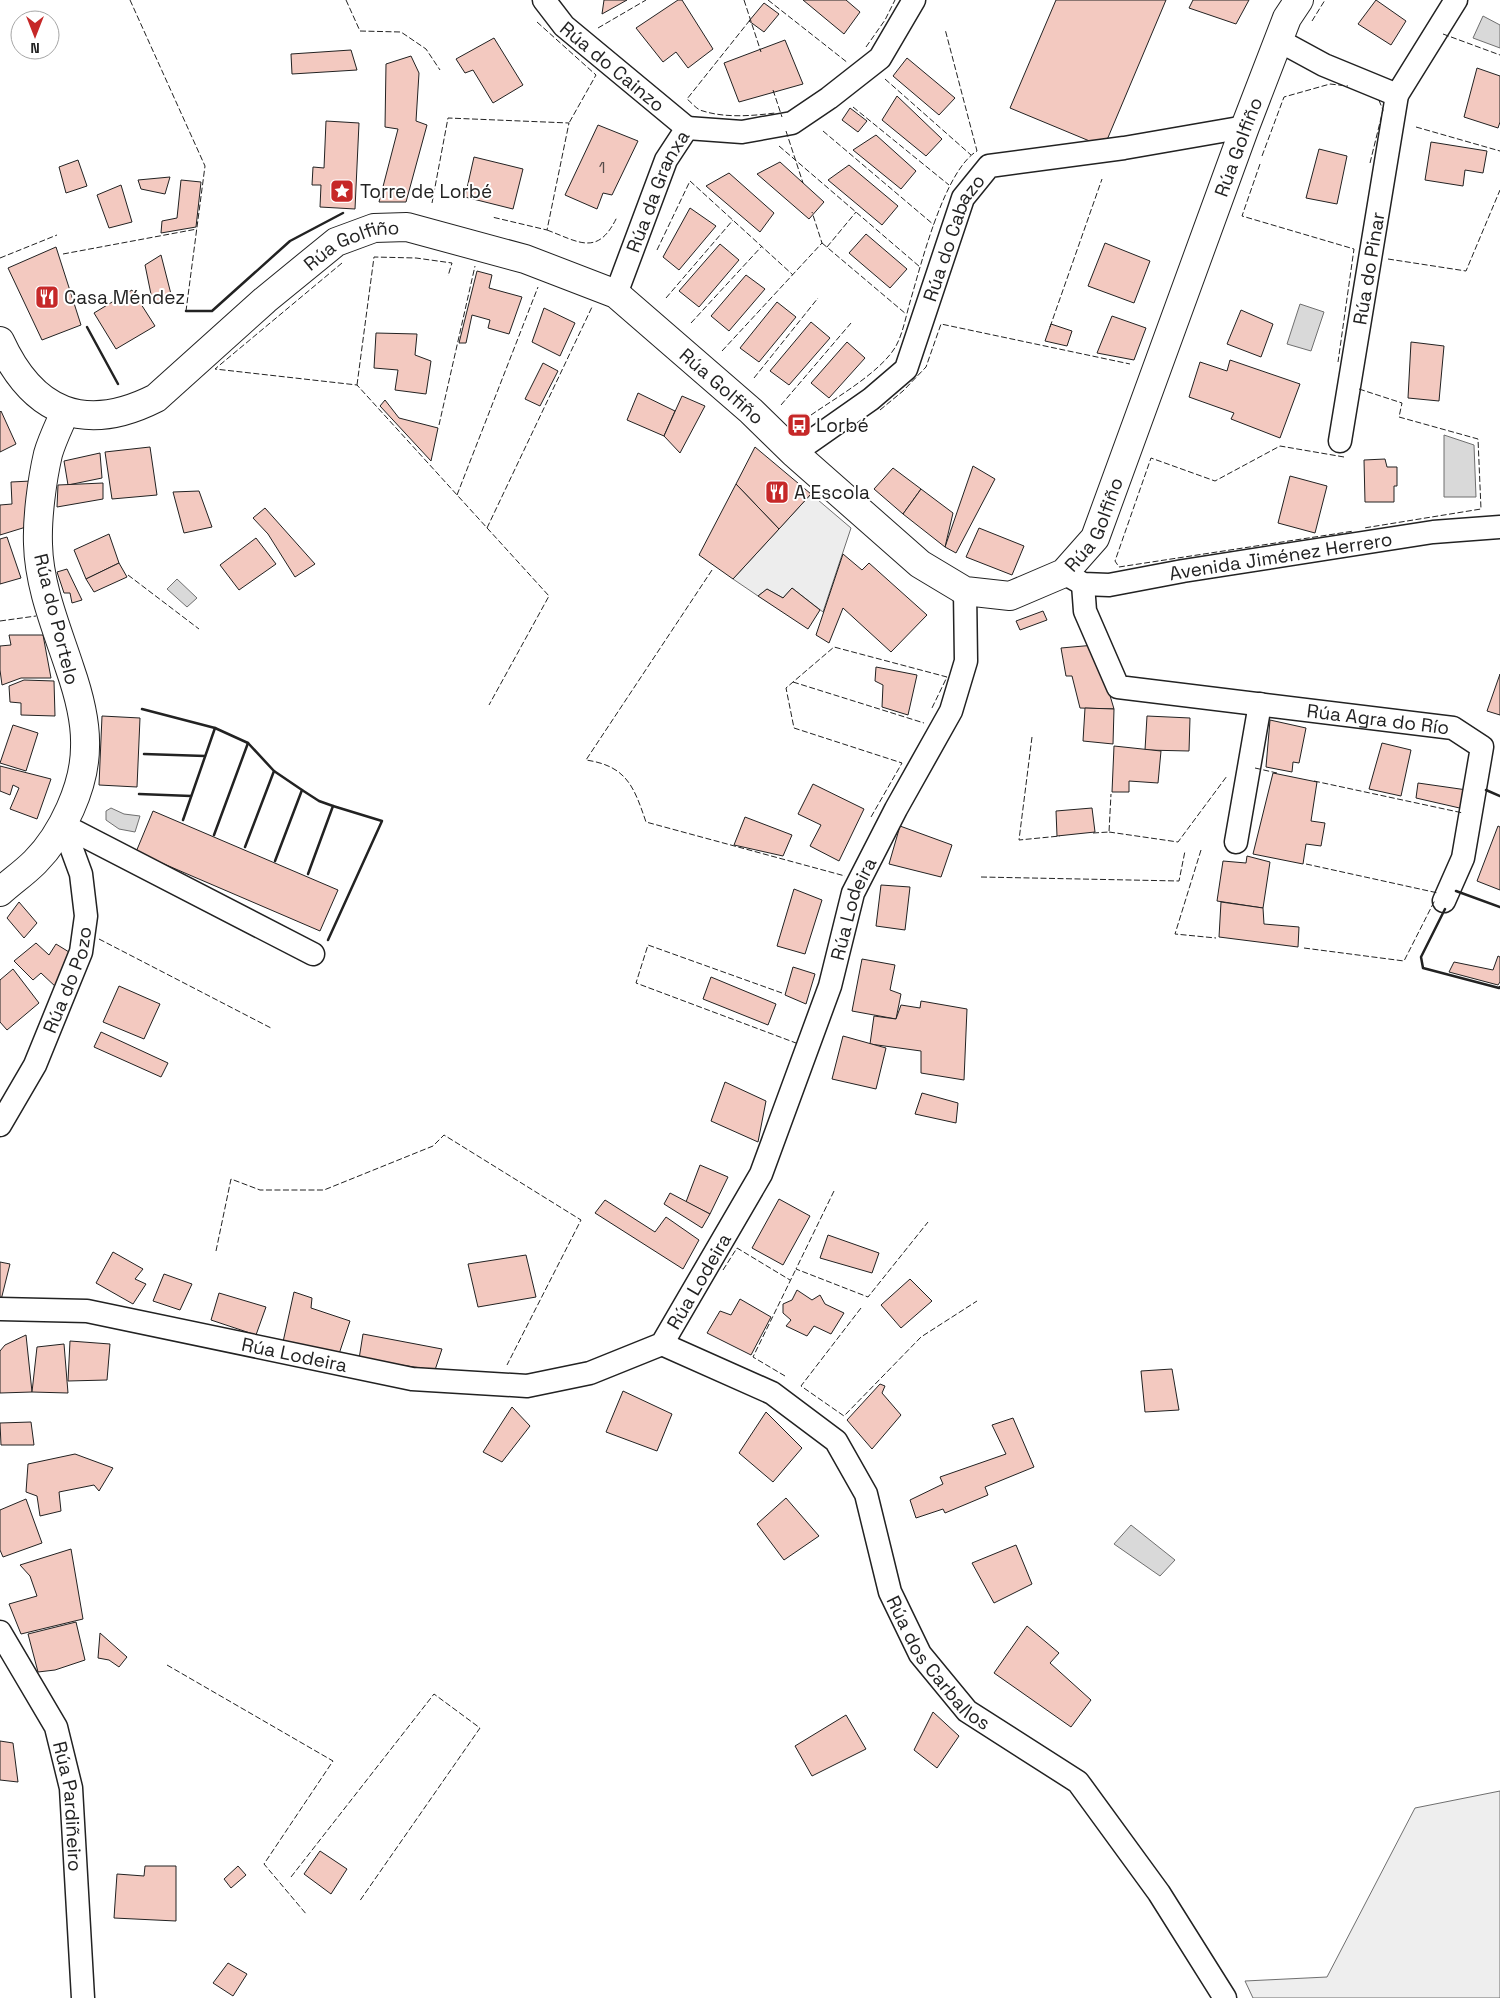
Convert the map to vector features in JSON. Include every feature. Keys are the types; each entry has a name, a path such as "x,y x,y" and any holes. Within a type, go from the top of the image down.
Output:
{"main road":[{"name":"Rúa Golfiño","path":"1,345 22,379 44,400 65,412 88,416 134,409 156,398 265,300 336,242 374,228 407,227 525,259 616,294 751,411 794,452 920,564 965,591 1010,596 1074,578 1095,538 1245,127 1287,18 1299,0"},
{"name":"Rúa do Portelo","path":"0,892 35,862 63,825 77,793 85,747 82,719 71,671 55,625 45,587 38,545 39,513 48,454 65,412"}],"street":[{"name":"Rúa do Cainzo","path":"544,0 564,26 687,128"},
{"name":"Rúa da Granxa","path":"616,294 666,160 687,128 742,132 792,122 829,98 880,58 914,0"},
{"name":"Rúa do Pinar","path":"1340,441 1396,95 1456,0"},
{"path":"1278,40 1324,65 1396,95"},
{"name":"Rúa do Cabazo","path":"794,452 871,399 906,370 963,198 989,166 1124,148 1245,127"},
{"name":"Avenida Jiménez Herrero","path":"1074,578 1109,585 1183,571 1433,532 1500,527"},
{"name":"Rúa Agra do Río","path":"1074,578 1085,611 1118,686 1453,728 1482,747 1463,858 1444,901"},
{"name":"Rúa Lodeira","path":"0,1309 86,1311 412,1379 526,1386 590,1373 662,1344 761,1174 830,986 852,893 951,711 966,661 965,591"},
{"path":"1236,842 1260,704"},
{"path":"63,825 313,954"},
{"name":"Rúa do Pozo","path":"0,1125 35,1065 81,952 86,916 81,874 63,825"},
{"name":"Rúa dos Carballos","path":"662,1344 772,1394 836,1441 866,1494 890,1592 920,1654 967,1711 1078,1782 1159,1893 1225,1998"},
{"name":"Rúa Pardiñeiro","path":"0,1632 56,1727 71,1788 83,1998"}],"shaded area":[{"path":"1483,16 1500,25 1500,48 1473,38"},
{"path":"1300,304 1324,312 1311,351 1287,344"},
{"path":"1444,435 1474,445 1476,497 1444,497"},
{"path":"811,494 851,528 823,612 792,588 783,598 767,589 758,596 733,579"},
{"path":"177,579 197,598 187,607 167,589"},
{"path":"111,808 124,814 140,816 135,832 119,829 106,820 106,811"},
{"path":"1131,1525 1175,1560 1160,1576 1114,1544"},
{"path":"1500,1791 1500,1998 1253,1998 1245,1981 1327,1977 1415,1808"}],"building":[{"path":"604,0 627,0 602,14"},
{"path":"678,0 682,0 713,49 688,68 676,52 663,62 636,28"},
{"path":"803,0 846,0 860,12 844,34"},
{"path":"1056,0 1166,0 1104,147 1010,108"},
{"path":"1193,0 1249,0 1236,24 1189,8"},
{"path":"1376,0 1406,21 1391,45 1358,24"},
{"path":"764,3 779,14 764,32 749,21"},
{"path":"494,38 523,85 493,103 473,70 465,73 456,59"},
{"path":"785,40 803,84 739,102 724,63"},
{"path":"351,50 357,70 292,74 291,54"},
{"path":"411,56 419,73 416,121 427,125 406,202 379,202 398,129 385,127 386,64"},
{"path":"907,58 955,98 939,115 893,76"},
{"path":"1477,68 1500,76 1500,122 1498,128 1464,117"},
{"path":"897,96 942,139 926,156 882,120"},
{"path":"850,108 867,121 858,132 842,120"},
{"path":"326,121 359,123 355,209 320,207 321,185 312,185 313,167 324,168"},
{"path":"598,125 638,141 612,195 603,193 597,209 565,195"},
{"path":"876,135 916,171 901,189 853,150"},
{"path":"1431,142 1487,151 1483,173 1465,170 1463,186 1425,180"},
{"path":"1319,149 1347,156 1337,204 1306,198"},
{"path":"474,157 523,169 513,209 465,197"},
{"path":"78,160 87,186 66,193 59,167"},
{"path":"780,162 824,202 809,219 757,174"},
{"path":"849,165 898,206 882,225 828,180"},
{"path":"729,173 774,213 760,232 706,186"},
{"path":"170,177 165,194 141,189 138,180"},
{"path":"181,180 201,182 196,227 161,233 162,221 177,218"},
{"path":"121,185 132,222 109,228 97,195"},
{"path":"690,208 716,226 679,270 663,257"},
{"path":"866,234 907,269 890,288 849,253"},
{"path":"1105,243 1150,261 1134,303 1088,286"},
{"path":"720,244 739,260 699,307 679,291"},
{"name":"Casa Méndez","path":"56,247 81,325 42,340 8,268"},
{"path":"161,255 172,298 153,304 145,265"},
{"path":"477,271 492,275 489,288 522,297 509,334 488,328 490,320 472,315 466,343 459,343"},
{"path":"746,275 765,289 729,331 711,316"},
{"path":"132,290 155,326 116,349 94,313"},
{"path":"777,302 796,317 759,362 740,348"},
{"path":"544,308 575,323 560,356 532,342"},
{"path":"1241,310 1273,324 1261,357 1227,344"},
{"path":"1112,316 1146,328 1134,360 1097,353"},
{"path":"811,322 830,338 789,385 770,371"},
{"path":"1051,324 1072,331 1067,346 1045,341"},
{"path":"376,333 417,334 415,355 431,361 426,394 395,390 398,370 374,368"},
{"path":"847,342 865,358 829,398 811,383"},
{"path":"1411,342 1444,346 1439,401 1408,398"},
{"path":"1230,360 1300,384 1280,438 1231,419 1234,413 1189,397 1200,362 1227,371"},
{"path":"543,363 558,371 540,406 525,399"},
{"path":"638,393 675,411 664,436 627,420"},
{"path":"682,396 705,406 680,453 664,436"},
{"path":"385,400 399,418 438,428 431,461 380,406"},
{"path":"0,412 16,444 0,452"},
{"path":"150,447 157,495 112,499 105,452"},
{"path":"755,447 811,494 779,529 736,484"},
{"path":"100,453 102,478 68,485 64,461"},
{"path":"1385,459 1387,467 1397,467 1397,486 1394,486 1394,502 1365,502 1364,460"},
{"path":"973,466 995,479 956,553 945,547"},
{"path":"893,468 921,489 903,514 874,489"},
{"path":"1290,476 1327,486 1315,533 1278,523"},
{"path":"31,481 26,527 0,535 0,505 12,504 11,482"},
{"path":"103,483 103,499 57,507 58,485"},
{"path":"736,484 779,529 733,579 699,555"},
{"path":"921,489 953,513 945,547 903,514"},
{"path":"199,491 212,527 184,533 173,492"},
{"path":"265,508 315,564 295,577 268,534 253,518"},
{"path":"979,528 1024,546 1012,575 966,557"},
{"path":"109,534 119,563 86,579 74,550"},
{"path":"7,537 21,578 0,584 0,539"},
{"path":"256,538 276,564 239,590 220,565"},
{"path":"843,554 862,570 869,563 927,615 891,652 843,608 829,643 816,635"},
{"path":"119,563 127,577 94,592 86,579"},
{"path":"67,569 82,600 72,603 70,593 64,593 57,572"},
{"path":"792,588 820,610 808,629 758,596 767,589 783,598"},
{"path":"1043,611 1047,620 1020,630 1016,621"},
{"path":"9,635 43,635 51,678 21,678 2,685 0,646 11,645"},
{"path":"1095,645 1114,709 1080,708 1072,676 1066,676 1061,648"},
{"path":"876,667 917,675 908,715 882,707 883,685 875,681"},
{"path":"1500,674 1500,715 1487,711"},
{"path":"24,680 54,681 55,716 21,715 21,703 10,702 9,686"},
{"path":"1085,708 1114,709 1113,744 1083,741"},
{"path":"102,716 140,718 137,787 99,785"},
{"path":"1147,716 1190,718 1189,751 1145,750"},
{"path":"1270,720 1306,728 1299,763 1293,762 1292,772 1266,767"},
{"path":"13,725 38,733 26,771 0,763"},
{"path":"1382,743 1411,750 1401,796 1369,789"},
{"path":"1114,746 1161,751 1158,783 1129,781 1129,792 1112,792"},
{"path":"0,766 51,779 37,819 10,809 19,788 13,785 10,795 0,791"},
{"path":"1273,773 1317,782 1311,821 1325,823 1321,846 1306,844 1303,864 1253,854"},
{"path":"1418,783 1467,790 1464,809 1416,798"},
{"path":"813,784 864,809 839,861 810,846 821,825 798,814"},
{"path":"1092,808 1095,832 1057,836 1056,811"},
{"path":"153,811 338,890 320,931 136,852"},
{"path":"745,817 792,835 783,856 734,845"},
{"path":"900,826 952,845 941,877 889,864"},
{"path":"1498,826 1500,827 1500,890 1477,881"},
{"path":"1247,856 1270,862 1263,908 1217,901 1223,861 1246,863"},
{"path":"881,885 910,887 905,930 876,926"},
{"path":"794,889 822,900 805,954 777,946"},
{"path":"19,902 37,923 24,938 7,918"},
{"path":"1221,902 1263,908 1264,924 1299,927 1298,947 1219,937"},
{"path":"36,943 49,955 56,944 69,952 57,988 41,973 33,980 14,961"},
{"path":"1498,956 1500,957 1500,982 1498,985 1449,972 1454,962 1493,970"},
{"path":"862,959 895,965 890,990 901,994 896,1019 852,1011"},
{"path":"793,967 815,974 806,1004 785,995"},
{"path":"13,969 39,1003 7,1030 0,1022 0,980"},
{"path":"711,977 776,1004 768,1025 703,999"},
{"path":"119,986 160,1004 144,1039 103,1022"},
{"path":"921,1001 967,1009 964,1080 921,1073 921,1051 870,1044 874,1016 896,1019 901,1005 920,1008"},
{"path":"101,1032 168,1063 161,1077 94,1047"},
{"path":"843,1036 886,1048 876,1089 832,1079"},
{"path":"725,1082 766,1101 758,1142 711,1121"},
{"path":"922,1093 958,1103 956,1123 915,1114"},
{"path":"700,1165 728,1177 710,1214 686,1202"},
{"path":"670,1193 710,1214 702,1228 664,1204"},
{"path":"779,1199 810,1216 783,1265 752,1248"},
{"path":"605,1200 655,1232 666,1217 699,1240 683,1269 595,1213"},
{"path":"828,1235 879,1253 872,1273 820,1258"},
{"path":"113,1252 143,1269 135,1279 146,1284 133,1304 96,1283"},
{"path":"526,1255 536,1297 478,1307 468,1264"},
{"path":"0,1262 10,1264 1,1300 0,1300"},
{"path":"164,1274 192,1284 180,1310 153,1301"},
{"path":"910,1279 932,1301 901,1328 881,1305"},
{"path":"797,1290 812,1300 820,1295 825,1304 844,1313 831,1334 814,1326 807,1336 786,1326 791,1320 783,1313 783,1304 792,1300"},
{"path":"294,1292 312,1298 311,1308 350,1321 338,1357 283,1342"},
{"path":"219,1293 266,1307 256,1335 211,1320"},
{"path":"740,1299 771,1317 751,1355 707,1333 720,1311 731,1315"},
{"path":"363,1334 442,1349 435,1370 359,1359"},
{"path":"26,1335 32,1392 0,1393 0,1351 5,1345"},
{"path":"70,1341 110,1344 107,1380 68,1381"},
{"path":"64,1344 68,1393 32,1392 37,1347"},
{"path":"1172,1369 1179,1410 1145,1412 1141,1371"},
{"path":"880,1384 885,1386 882,1393 901,1415 872,1449 847,1420"},
{"path":"623,1391 672,1414 657,1451 606,1432"},
{"path":"512,1407 530,1426 502,1462 483,1452"},
{"path":"766,1412 802,1448 773,1482 739,1453"},
{"path":"1013,1418 1034,1467 985,1487 988,1495 945,1513 943,1509 916,1518 910,1500 943,1484 940,1477 1006,1454 992,1425"},
{"path":"31,1422 34,1445 1,1445 0,1423"},
{"path":"75,1454 113,1468 99,1491 94,1485 59,1492 61,1511 40,1516 37,1496 26,1492 28,1464"},
{"path":"786,1498 819,1536 784,1560 757,1524"},
{"path":"26,1499 42,1543 3,1557 0,1550 0,1510"},
{"path":"1016,1545 1032,1584 994,1603 972,1563"},
{"path":"71,1549 83,1619 21,1634 9,1604 37,1596 30,1576 20,1565"},
{"path":"76,1622 85,1660 55,1670 38,1672 28,1634"},
{"path":"1027,1626 1059,1653 1050,1663 1091,1700 1071,1727 994,1673"},
{"path":"100,1633 127,1657 119,1667 109,1660 98,1658"},
{"path":"933,1712 959,1736 937,1768 914,1750"},
{"path":"846,1715 866,1749 812,1776 795,1746"},
{"path":"0,1741 13,1743 18,1782 0,1780"},
{"path":"320,1851 347,1869 331,1894 304,1874"},
{"path":"145,1866 176,1866 176,1921 114,1918 117,1874 144,1876"},
{"path":"238,1866 246,1875 231,1888 224,1879"},
{"path":"228,1963 247,1974 233,1996 213,1983"}],"fence":[{"path":"130,0 205,166 186,311"},
{"path":"346,0 360,31 401,32 426,49 440,70"},
{"path":"598,28 646,0"},
{"path":"744,0 761,52"},
{"path":"768,0 848,63"},
{"path":"866,47 885,20 895,0"},
{"path":"1312,21 1325,0"},
{"path":"750,20 687,99 701,110 720,115 748,116 775,113"},
{"path":"537,22 596,75 569,123"},
{"path":"811,415 869,375 889,356 896,346 927,243 944,198 965,162 977,151 945,29"},
{"path":"1443,34 1500,55"},
{"path":"885,79 971,155"},
{"path":"1262,156 1284,97 1330,84 1348,86"},
{"path":"773,90 782,117"},
{"path":"1370,163 1383,110 1378,98"},
{"path":"853,107 949,185"},
{"path":"432,203 448,118 569,123 547,230 492,217"},
{"path":"1416,127 1500,151"},
{"path":"786,131 803,183"},
{"path":"823,131 934,225"},
{"path":"779,146 920,267"},
{"path":"1260,164 1242,216 1354,249 1338,362"},
{"path":"1050,327 1102,179"},
{"path":"657,250 690,181 793,275"},
{"path":"1388,259 1466,271 1500,190"},
{"path":"722,351 822,243 812,212"},
{"path":"827,247 856,212"},
{"path":"547,230 578,242 595,242 603,238 617,217"},
{"path":"666,298 733,220"},
{"path":"63,254 197,229"},
{"path":"0,258 57,235"},
{"path":"822,243 906,314"},
{"path":"691,323 762,246"},
{"path":"357,385 374,257 416,258 452,263 448,276"},
{"path":"342,263 215,369 357,385 549,596 489,705"},
{"path":"439,425 475,266"},
{"path":"457,495 538,287"},
{"path":"754,378 818,298"},
{"path":"487,528 592,307"},
{"path":"781,405 851,323"},
{"path":"880,410 903,391 926,367 941,324 1130,364"},
{"path":"1359,389 1402,403 1399,417 1478,439 1481,509 1364,528"},
{"path":"1344,457 1280,446 1215,481 1151,458 1115,561 1119,567 1354,531"},
{"path":"712,570 586,760 611,767 627,780 633,789 646,822 845,876"},
{"path":"128,575 199,629"},
{"path":"0,621 36,616"},
{"path":"871,817 902,763 794,728 786,688 834,647 947,677 931,710"},
{"path":"793,682 924,723"},
{"path":"1032,737 1019,840 1060,836"},
{"path":"1255,768 1277,773"},
{"path":"1109,832 1178,842 1227,776"},
{"path":"1314,781 1463,813"},
{"path":"1093,833 1109,832 1111,794"},
{"path":"1201,850 1175,934 1216,938"},
{"path":"981,877 1179,881 1185,851"},
{"path":"1306,864 1438,893"},
{"path":"1304,948 1404,961 1435,900"},
{"path":"99,939 271,1028"},
{"path":"782,993 648,945 636,983 796,1043"},
{"path":"216,1251 231,1179 260,1190 324,1190 433,1146 444,1135 581,1220 507,1365"},
{"path":"834,1191 796,1269 868,1297 928,1222"},
{"path":"723,1270 737,1248 790,1280"},
{"path":"785,1376 753,1357 796,1269"},
{"path":"861,1308 801,1386 844,1416 921,1337 977,1301"},
{"path":"167,1665 333,1761 264,1864 307,1915"},
{"path":"291,1877 434,1694 480,1728 359,1902"}],"wall":[{"path":"186,311 212,311 290,241 343,213"},
{"path":"87,327 118,384"},
{"path":"142,709 215,728 183,820"},
{"path":"214,835 248,743 215,728"},
{"path":"245,847 274,771 248,743"},
{"path":"144,754 205,756"},
{"path":"274,771 302,790 275,861"},
{"path":"302,790 319,801 333,806 308,874"},
{"path":"1486,790 1500,796"},
{"path":"139,794 191,796"},
{"path":"328,940 382,821 333,806"},
{"path":"1456,891 1500,907"},
{"path":"1445,909 1421,957 1423,968 1500,987"}],"place":[{"name":"Torre de Lorbé","path":"342,191"},
{"name":"Casa Méndez","path":"47,297"},
{"name":"Lorbé","path":"799,425"},
{"name":"A Escola","path":"777,492"}]}
